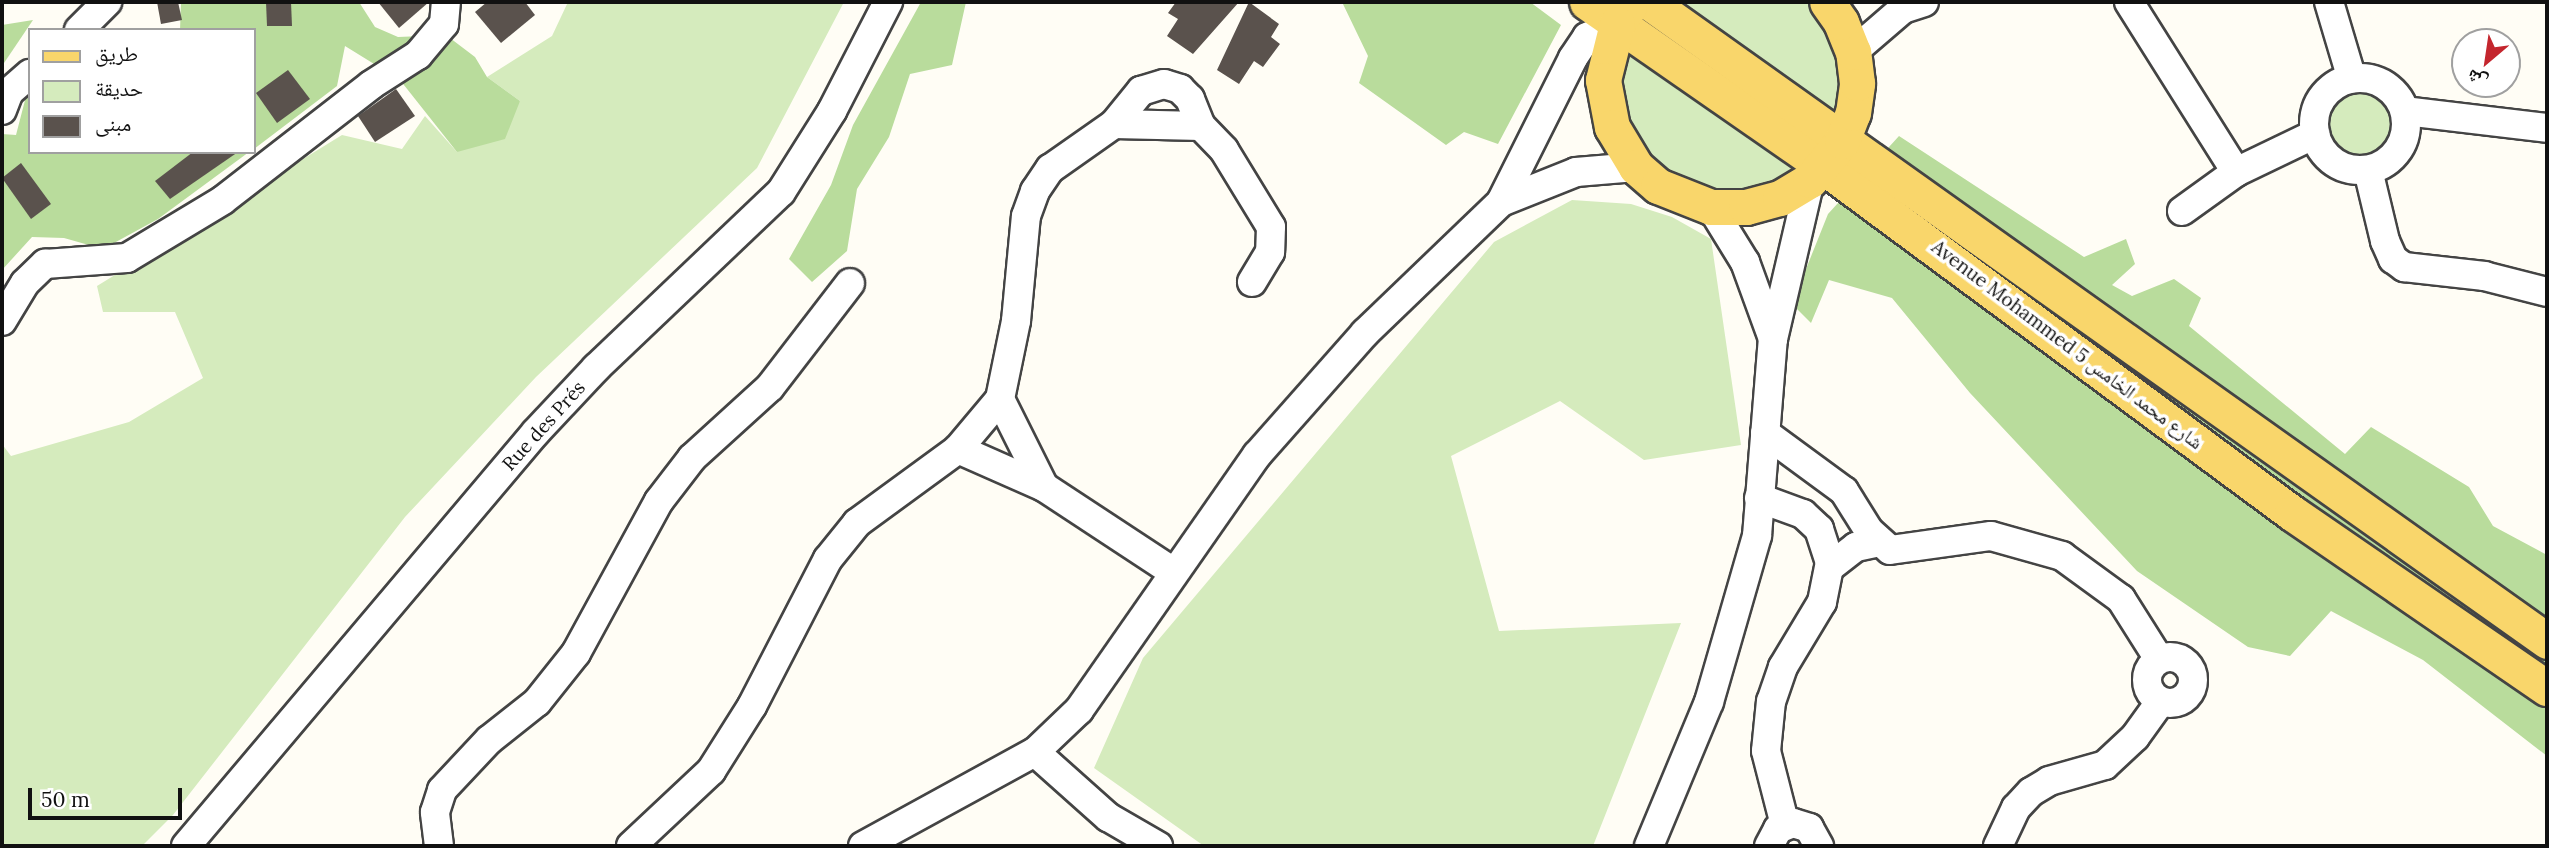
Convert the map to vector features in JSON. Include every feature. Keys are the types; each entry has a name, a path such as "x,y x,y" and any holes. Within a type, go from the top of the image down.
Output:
{"main road":[{"name":"Avenue Mohammed 5 شارع محمد الخامس","path":"1587,2 1625,13 2292,513 2547,688"},
{"name":"Avenue Mohammed 5 شارع محمد الخامس","path":"1649,2 1826,163 2547,641"},
{"path":"1625,13 1603,80 1612,127 1636,167 1675,195 1711,207 1746,207 1780,198 1826,163 1853,113 1853,52 1841,22 1827,2"}],"street":[{"path":"81,28 107,2"},
{"path":"2,321 25,282 45,264 127,258 223,200 371,85 418,55 444,24 446,2"},
{"name":"Rue des Prés","path":"186,846 536,432 781,192 832,111 888,2"},
{"path":"1853,52 1903,9 1924,2"},
{"path":"2129,2 2236,172"},
{"path":"2329,2 2352,79"},
{"path":"863,846 1035,752 1079,710 1172,571 1257,455 1308,394 1501,202 1587,37 1625,13"},
{"path":"2,110 18,75"},
{"path":"2352,79 2378,82 2390,89 2405,111 2405,134 2395,155 2368,170 2354,170 2329,158 2315,134 2318,105 2338,84 2352,79"},
{"path":"631,846 710,771 752,706 828,559 857,523 958,449 1000,399 1016,321 1020,246 1035,191 1050,169 1114,124 1141,92 1164,84 1180,89 1190,99 1201,126 1224,150 1271,227 1270,252 1264,269 1252,282"},
{"path":"2405,111 2547,128"},
{"path":"1114,124 1201,126"},
{"path":"2182,211 2236,172 2315,134"},
{"path":"1649,846 1700,726 1727,647 1756,536 1773,339 1826,163"},
{"path":"1501,202 1576,172 1636,167"},
{"path":"2368,170 2385,241 2393,259 2404,267 2484,276 2547,292"},
{"path":"1711,207 1745,262 1773,339"},
{"path":"439,846 435,812 442,790 489,740 537,702 576,653 659,501 692,458 770,387 850,284"},
{"path":"1000,399 1044,487"},
{"path":"1765,433 1844,491 1879,542 1901,552 1956,538 1991,536 2062,556 2121,599 2160,659"},
{"path":"958,449 1044,487 1172,571"},
{"path":"1759,498 1803,514 1823,538 1830,567 1822,602 1783,667 1771,701 1766,751 1777,836 1809,828 1819,846"},
{"path":"1830,567 1856,547 1879,542"},
{"path":"2160,659 2183,660 2193,681 2180,701 2161,701 2147,682 2149,668 2160,659"},
{"path":"1998,846 2016,808 2031,792 2049,781 2105,765 2135,737 2161,701"},
{"path":"1035,752 1108,817 1158,846"}],"green space":[{"path":"181,2 359,2 375,27 398,37 446,35 475,57 487,77 520,101 505,139 457,152 400,80 345,46 337,86 256,147 256,28 180,28"},
{"path":"568,2 844,2 757,168 536,377 405,517 173,815 142,846 2,846 2,444 11,456 129,422 203,378 175,312 103,312 97,286 342,135 402,149 425,116 457,152 520,101 487,77 552,36"},
{"path":"921,2 966,2 952,65 910,74 889,137 857,189 847,251 812,282 789,259 831,185 853,125"},
{"path":"1342,2 1530,2 1561,25 1498,144 1464,132 1446,145 1359,83 1368,56"},
{"path":"1675,2 1807,2 1830,32 1841,72 1836,112"},
{"path":"33,20 2,66 2,25"},
{"path":"1626,48 1797,168 1786,179 1748,193 1706,193 1668,177 1639,149 1621,113 1617,72"},
{"path":"28,89 28,154 246,154 158,219 103,249 64,238 32,237 2,270 2,134 16,135"},
{"path":"2358,89 2383,99 2393,124 2383,149 2358,159 2333,149 2323,124 2333,99"},
{"path":"1899,136 2084,257 2126,239 2135,264 2112,285 2132,296 2174,279 2201,298 2189,326 2345,454 2371,427 2469,487 2493,526 2547,555 2547,756 2423,660 2331,611 2290,656 2248,647 2137,571 1970,393 1892,298 1829,280 1811,323 1792,304 1828,214"},
{"path":"1572,200 1631,204 1672,217 1711,239 1741,445 1644,460 1560,401 1451,456 1499,631 1681,623 1593,846 1204,846 1094,768 1143,658 1494,242"}],"building":[{"path":"157,2 178,2 182,20 161,24"},
{"path":"266,2 291,2 292,26 267,26"},
{"path":"378,2 429,2 399,28"},
{"path":"487,2 525,2 535,15 501,43 475,12"},
{"path":"1176,2 1239,2 1193,54 1167,36 1178,19 1168,13"},
{"path":"1249,2 1279,24 1271,37 1280,44 1263,67 1254,61 1239,84 1217,70"},
{"path":"288,70 310,99 277,123 256,93"},
{"path":"396,89 415,116 375,142 358,116"},
{"path":"190,154 235,154 170,199 155,181"},
{"path":"21,163 51,204 31,219 2,178"}]}
